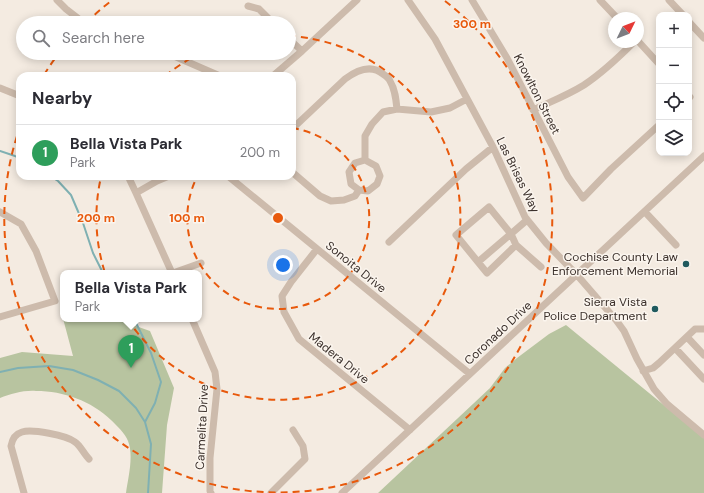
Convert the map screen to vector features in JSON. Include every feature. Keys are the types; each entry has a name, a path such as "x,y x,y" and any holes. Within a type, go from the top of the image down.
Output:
{"street":[{"path":"57,0 75,16"},
{"path":"296,56 357,0"},
{"name":"Las Brisas Way","path":"408,0 435,39 493,148 527,220 546,243 606,308 624,331 636,359 654,389 666,404 704,435"},
{"name":"Knowlton Street","path":"472,0 507,58 568,177 583,198 611,169 656,128"},
{"path":"600,0 611,12"},
{"path":"669,0 680,12"},
{"path":"248,6 259,10 265,16"},
{"path":"692,25 703,35"},
{"path":"296,45 302,51"},
{"path":"533,110 584,85 602,72 628,48"},
{"path":"644,48 656,61"},
{"path":"183,60 211,72"},
{"path":"278,72 292,60"},
{"path":"296,125 354,72 366,68 379,71 389,79 395,94 397,109"},
{"path":"0,88 16,94"},
{"path":"365,160 365,136 372,124 383,112 397,109 431,112 450,108 467,99"},
{"path":"389,242 466,169 493,148"},
{"name":"Coronado Drive","path":"342,493 704,156"},
{"path":"365,160 376,166 380,176 377,184 368,191 359,190 351,184 349,172 355,163 365,160"},
{"path":"296,175 320,196 331,201 344,200 355,196 359,190"},
{"path":"130,180 171,270"},
{"path":"136,193 159,180"},
{"name":"Sonoita Drive","path":"234,180 470,374"},
{"path":"516,245 487,273 456,235 489,208 511,234 516,245 541,267"},
{"path":"0,212 21,224 36,251 55,301 0,317"},
{"path":"645,212 676,245"},
{"path":"478,262 527,220"},
{"name":"Madera Drive","path":"317,249 282,296 284,312 299,339 410,430"},
{"path":"181,270 201,263"},
{"name":"Carmelita Drive","path":"193,322 215,372 217,389 210,458 211,493"},
{"path":"643,371 653,368 695,330 704,329"},
{"path":"686,337 704,355"},
{"path":"675,348 704,379"},
{"path":"270,493 305,459 303,446 293,430"},
{"path":"24,493 11,446 12,440 21,432 44,432 62,436 75,442 88,459"}],"green space":[{"path":"64,322 124,322 150,331 174,388 167,425 162,493 126,493 131,460 130,447 127,438 116,425 95,407 67,395 46,391 22,392 0,398 0,358 22,352 73,356"},
{"path":"566,325 704,438 704,493 378,493 490,388 505,368 549,334"}],"waterway":[{"path":"0,151 16,157"},
{"path":"56,180 71,195 83,223 93,253 102,270"},
{"path":"136,322 151,353 161,382 155,403 145,422"},
{"path":"0,372 18,368 49,366 73,370 98,380 119,391 136,408 145,422 151,444 148,493"}],"place":[{"name":"Cochise County Law Enforcement Memorial","path":"686,264"},
{"name":"Sierra Vista Police Department","path":"655,309"},
{"name":"Bella Vista Park","path":"131,368"}]}
